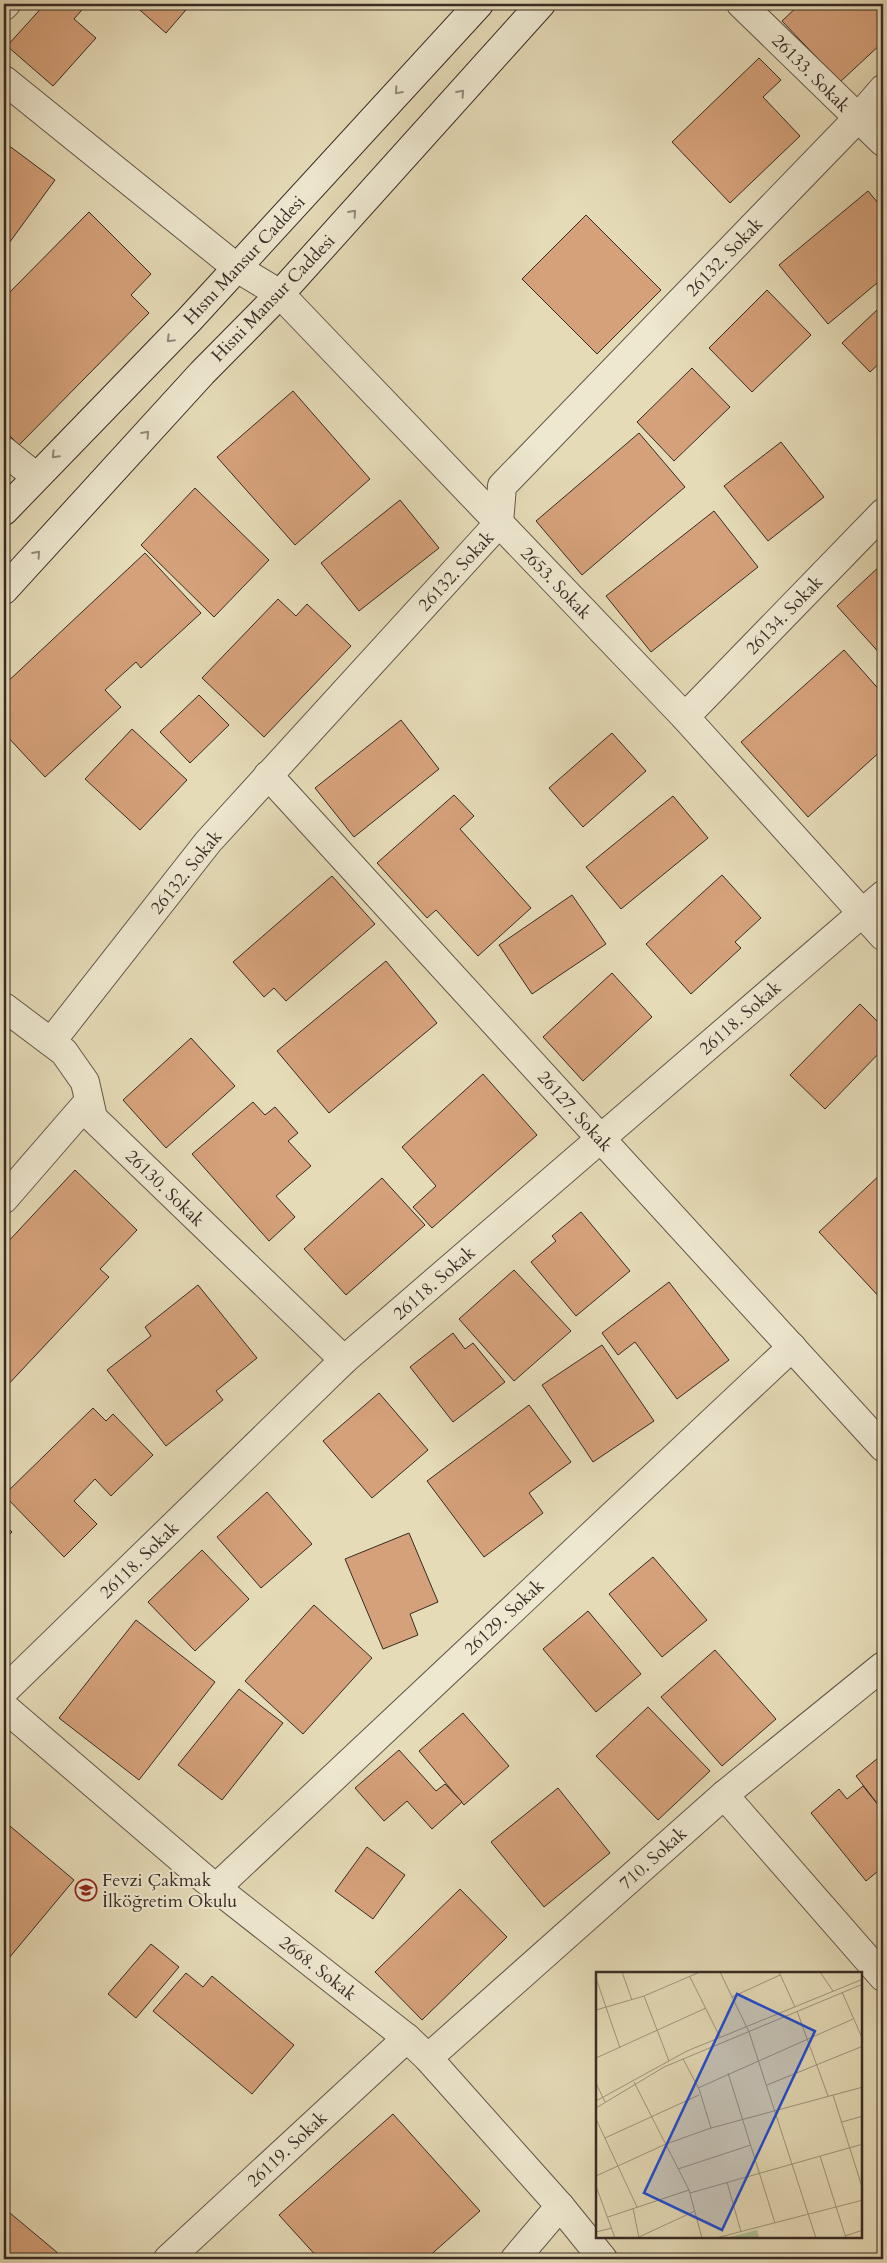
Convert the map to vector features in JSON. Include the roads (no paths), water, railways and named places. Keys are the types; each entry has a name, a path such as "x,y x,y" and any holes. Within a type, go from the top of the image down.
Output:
{"street":[{"name":"Hısnı Mansur Caddesi","path":"4,510 237,268 479,4"},
{"name":"Hisni Mansur Caddesi","path":"4,590 202,373 280,294 541,4"},
{"name":"26133. Sokak","path":"740,4 857,119 883,142"},
{"name":"2653. Sokak","path":"4,80 237,268 280,294 685,718 873,904 883,936"},
{"name":"26132. Sokak","path":"50,1042 208,842 499,523 502,486 857,119 883,89"},
{"path":"4,451 35,476"},
{"name":"26134. Sokak","path":"685,718 883,513"},
{"name":"26127. Sokak","path":"268,775 883,1447"},
{"name":"26118. Sokak","path":"4,1691 344,1360 873,904"},
{"name":"26130. Sokak","path":"4,1007 64,1052 85,1082 93,1118 344,1360"},
{"path":"4,1199 89,1101"},
{"name":"26129. Sokak","path":"216,1888 792,1347"},
{"name":"710. Sokak","path":"428,2058 724,1795 883,1666"},
{"name":"2668. Sokak","path":"4,1707 216,1888 407,2038 428,2058 560,2206 603,2259"},
{"path":"724,1795 883,1977"},
{"name":"26119. Sokak","path":"168,2259 407,2038"},
{"path":"515,2259 560,2206"}],"place":[{"name":"Fevzi Çakmak İlköğretim Okulu","path":"86,1890"}]}
